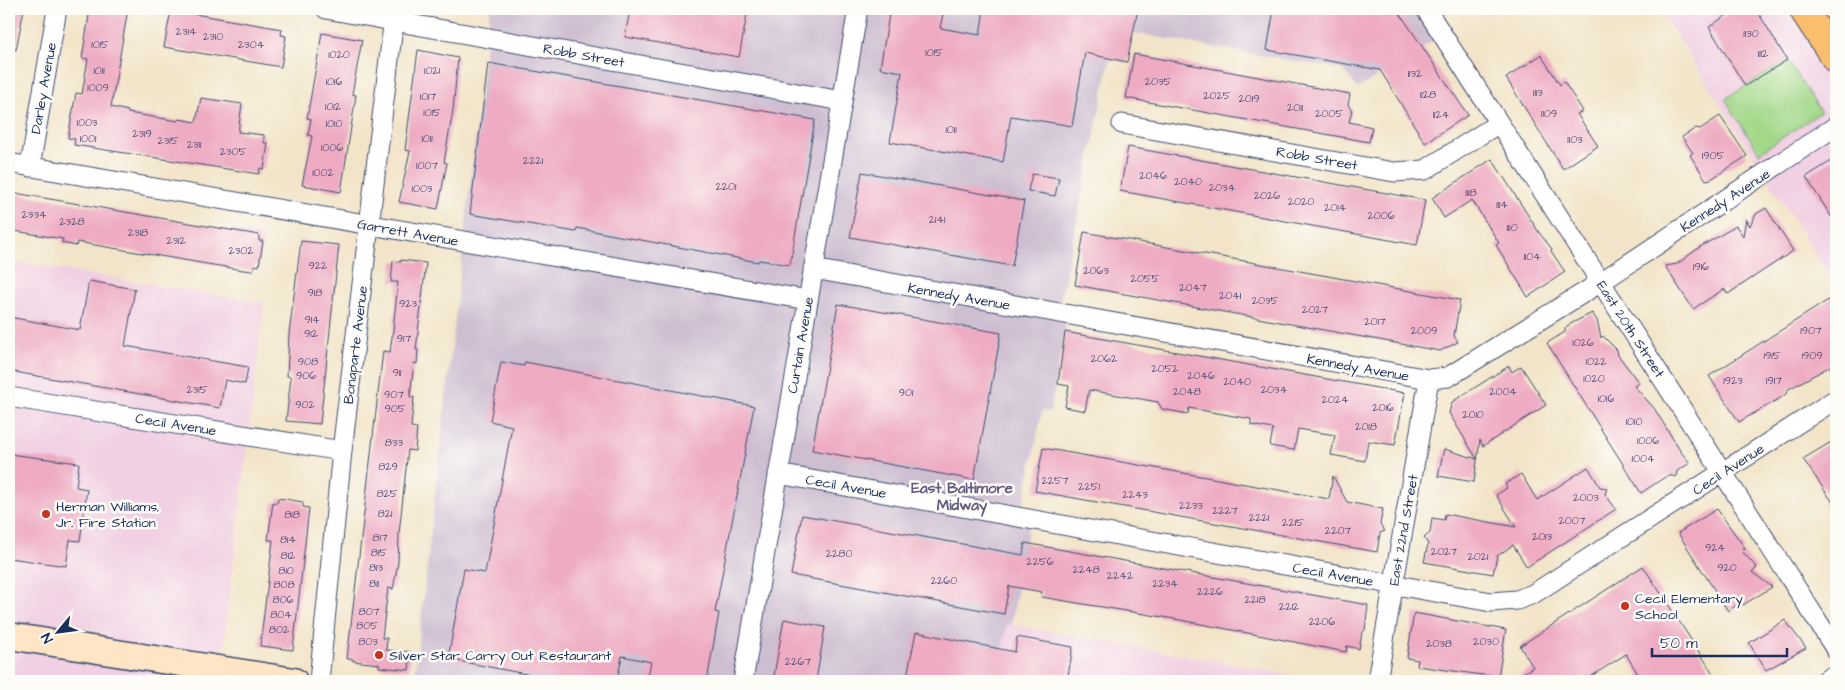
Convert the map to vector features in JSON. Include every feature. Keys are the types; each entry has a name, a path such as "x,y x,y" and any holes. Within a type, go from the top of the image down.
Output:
{"main road":[{"path":"1803,9 1836,59"}],"street":[{"name":"Darley Avenue","path":"30,166 57,9"},
{"name":"Robb Street","path":"326,9 394,14 842,101"},
{"name":"Curtain Avenue","path":"743,681 858,9"},
{"name":"East 20th Street","path":"1426,9 1836,650"},
{"name":"Bonaparte Avenue","path":"319,681 342,451 394,14"},
{"name":"Robb Street","path":"1122,124 1402,172 1425,170 1499,123"},
{"name":"Kennedy Avenue","path":"813,269 1429,379 1448,377 1601,282 1836,126"},
{"name":"Garrett Avenue","path":"9,163 808,300"},
{"name":"East 22nd Street","path":"1377,681 1429,379"},
{"name":"Cecil Avenue","path":"9,397 342,451"},
{"name":"Cecil Avenue","path":"778,474 1491,602 1517,600 1533,594 1836,399"},
{"path":"9,636 294,681"}],"shaded area":[{"path":"490,9 1429,9 1446,33 1357,89 1344,70 1133,33 1125,62 1110,59 1059,307 1069,309 1050,412 1042,411 1021,516 1030,518 1011,625 1007,624 995,681 414,681"},
{"path":"1659,9 1836,9 1836,286 1681,42"},
{"path":"9,261 264,303 221,665 315,681 9,681"},
{"path":"1007,624 1253,668 1320,681 995,681"}],"green space":[{"path":"1787,60 1821,112 1759,153 1725,99"}],"building":[{"path":"9,9 24,9 16,50 9,49"},
{"path":"90,9 128,9 111,107 128,111 128,113 196,122 201,98 242,104 238,132 264,135 264,143 268,143 264,169 260,168 259,174 74,145 75,139 68,138 76,93 82,94 88,59 82,58"},
{"path":"630,9 748,9 739,57 625,37"},
{"path":"890,9 944,9 940,28 980,35 984,9 1138,9 1127,62 1085,53 1072,126 1011,116 1003,162 890,142 902,72 880,68"},
{"path":"1274,9 1397,9 1468,115 1425,143 1380,70 1267,50"},
{"path":"1736,9 1756,9 1787,60 1745,86 1709,27"},
{"path":"171,10 282,29 281,35 286,36 281,67 164,47"},
{"path":"322,33 362,40 352,94 356,95 341,192 302,185 312,136 308,135 311,119 307,118"},
{"path":"418,50 458,58 453,110 444,162 447,163 438,209 399,202 410,151 405,150"},
{"path":"1134,54 1350,94 1348,105 1352,110 1349,122 1372,127 1369,142 1126,98"},
{"path":"1541,55 1560,85 1564,82 1583,111 1577,114 1598,146 1563,169 1506,78"},
{"path":"488,63 815,120 790,265 759,260 758,262 577,228 576,232 470,214"},
{"path":"1720,116 1747,156 1711,179 1706,180 1690,155 1693,153 1682,137 1696,128 1700,129"},
{"path":"1128,147 1425,200 1417,245 1120,191"},
{"path":"1836,158 1836,224 1806,177"},
{"path":"1492,159 1540,234 1552,249 1551,251 1565,272 1528,297 1496,245 1499,243 1472,200 1444,218 1432,198"},
{"path":"862,172 1024,201 1012,266 850,237"},
{"path":"1032,174 1059,178 1055,196 1028,191"},
{"path":"9,192 259,235 259,241 263,241 259,266 254,265 253,271 243,270 77,242 76,246 62,243 63,239 9,230"},
{"path":"1766,208 1793,251 1728,294 1724,289 1693,309 1665,266 1677,264 1700,247 1736,226 1743,236 1746,219 1750,226 1756,214"},
{"path":"1084,232 1460,300 1454,336 1458,342 1440,351 1075,285"},
{"path":"301,241 339,245 320,424 286,421 291,377 287,376 289,334"},
{"path":"401,260 426,263 416,350 418,350 417,364 414,363 410,397 414,397 411,427 417,428 415,451 408,450 399,534 398,563 393,589 388,588 382,638 387,638 386,650 411,652 409,670 379,667 379,664 347,659 383,351 390,352 393,330 398,282 391,282 393,261 401,262"},
{"path":"89,281 135,289 125,346 248,367 245,384 225,380 220,408 9,371 9,317 80,330"},
{"path":"1836,295 1836,363 1787,390 1788,392 1782,397 1739,422 1709,376"},
{"path":"838,304 1001,333 974,480 812,450"},
{"path":"1592,313 1597,320 1601,338 1603,336 1617,350 1618,355 1639,383 1634,386 1654,408 1681,452 1690,463 1677,471 1676,477 1668,475 1641,493 1547,343 1565,332 1565,328 1572,323"},
{"path":"1065,332 1405,393 1395,445 1368,441 1365,461 1331,455 1335,435 1298,429 1294,450 1270,446 1273,429 1251,425 1251,419 1189,408 1188,414 1162,409 1158,402 1089,390 1085,411 1065,407 1069,386 1058,384"},
{"path":"501,362 524,366 525,362 754,406 715,612 719,613 707,681 647,681 651,662 622,656 617,681 562,681 448,659 464,569 485,573 512,426 490,421"},
{"path":"1509,366 1512,372 1521,366 1546,405 1483,446 1480,440 1474,482 1438,476 1444,449 1477,459 1449,413 1452,402"},
{"path":"1836,439 1836,507 1803,459"},
{"path":"1043,448 1329,499 1333,476 1347,502 1383,509 1380,524 1385,531 1380,533 1377,552 1035,491"},
{"name":"Herman Williams, Jr. Fire Station","path":"9,454 79,463 76,487 87,489 80,541 70,540 66,566 9,558"},
{"path":"1588,467 1600,487 1607,488 1605,494 1616,509 1527,567 1513,545 1497,556 1493,574 1424,562 1428,544 1424,538 1430,533 1432,518 1444,520 1445,514 1516,527 1496,495 1507,488 1505,484 1521,474 1537,500"},
{"path":"278,498 303,502 303,507 309,508 293,650 260,646 273,540 268,540 273,502 277,503"},
{"path":"1717,509 1745,548 1742,551 1757,568 1752,572 1772,587 1743,605 1741,602 1728,611 1678,533"},
{"path":"802,515 1023,555 1025,543 1368,605 1365,630 1362,633 1359,649 1347,646 1346,652 1175,619 1041,597 1042,592 1009,586 1004,614 791,575"},
{"name":"Cecil Elementary School","path":"1643,566 1718,681 1642,681 1626,654 1584,681 1511,681 1533,667 1520,646"},
{"path":"1414,613 1506,630 1498,677 1417,666 1418,660 1407,658"},
{"path":"784,619 825,627 816,681 773,681"},
{"path":"1785,620 1806,648 1766,670 1749,643"},
{"path":"916,632 1015,652 1017,637 1073,647 1067,681 906,681"}],"place":[{"name":"Herman Williams, Jr. Fire Station","path":"46,514"},
{"name":"Cecil Elementary School","path":"1625,606"},
{"name":"Silver Star Carry Out Restaurant","path":"379,655"}],"district":[{"name":"East Baltimore Midway","path":"962,496"}]}
